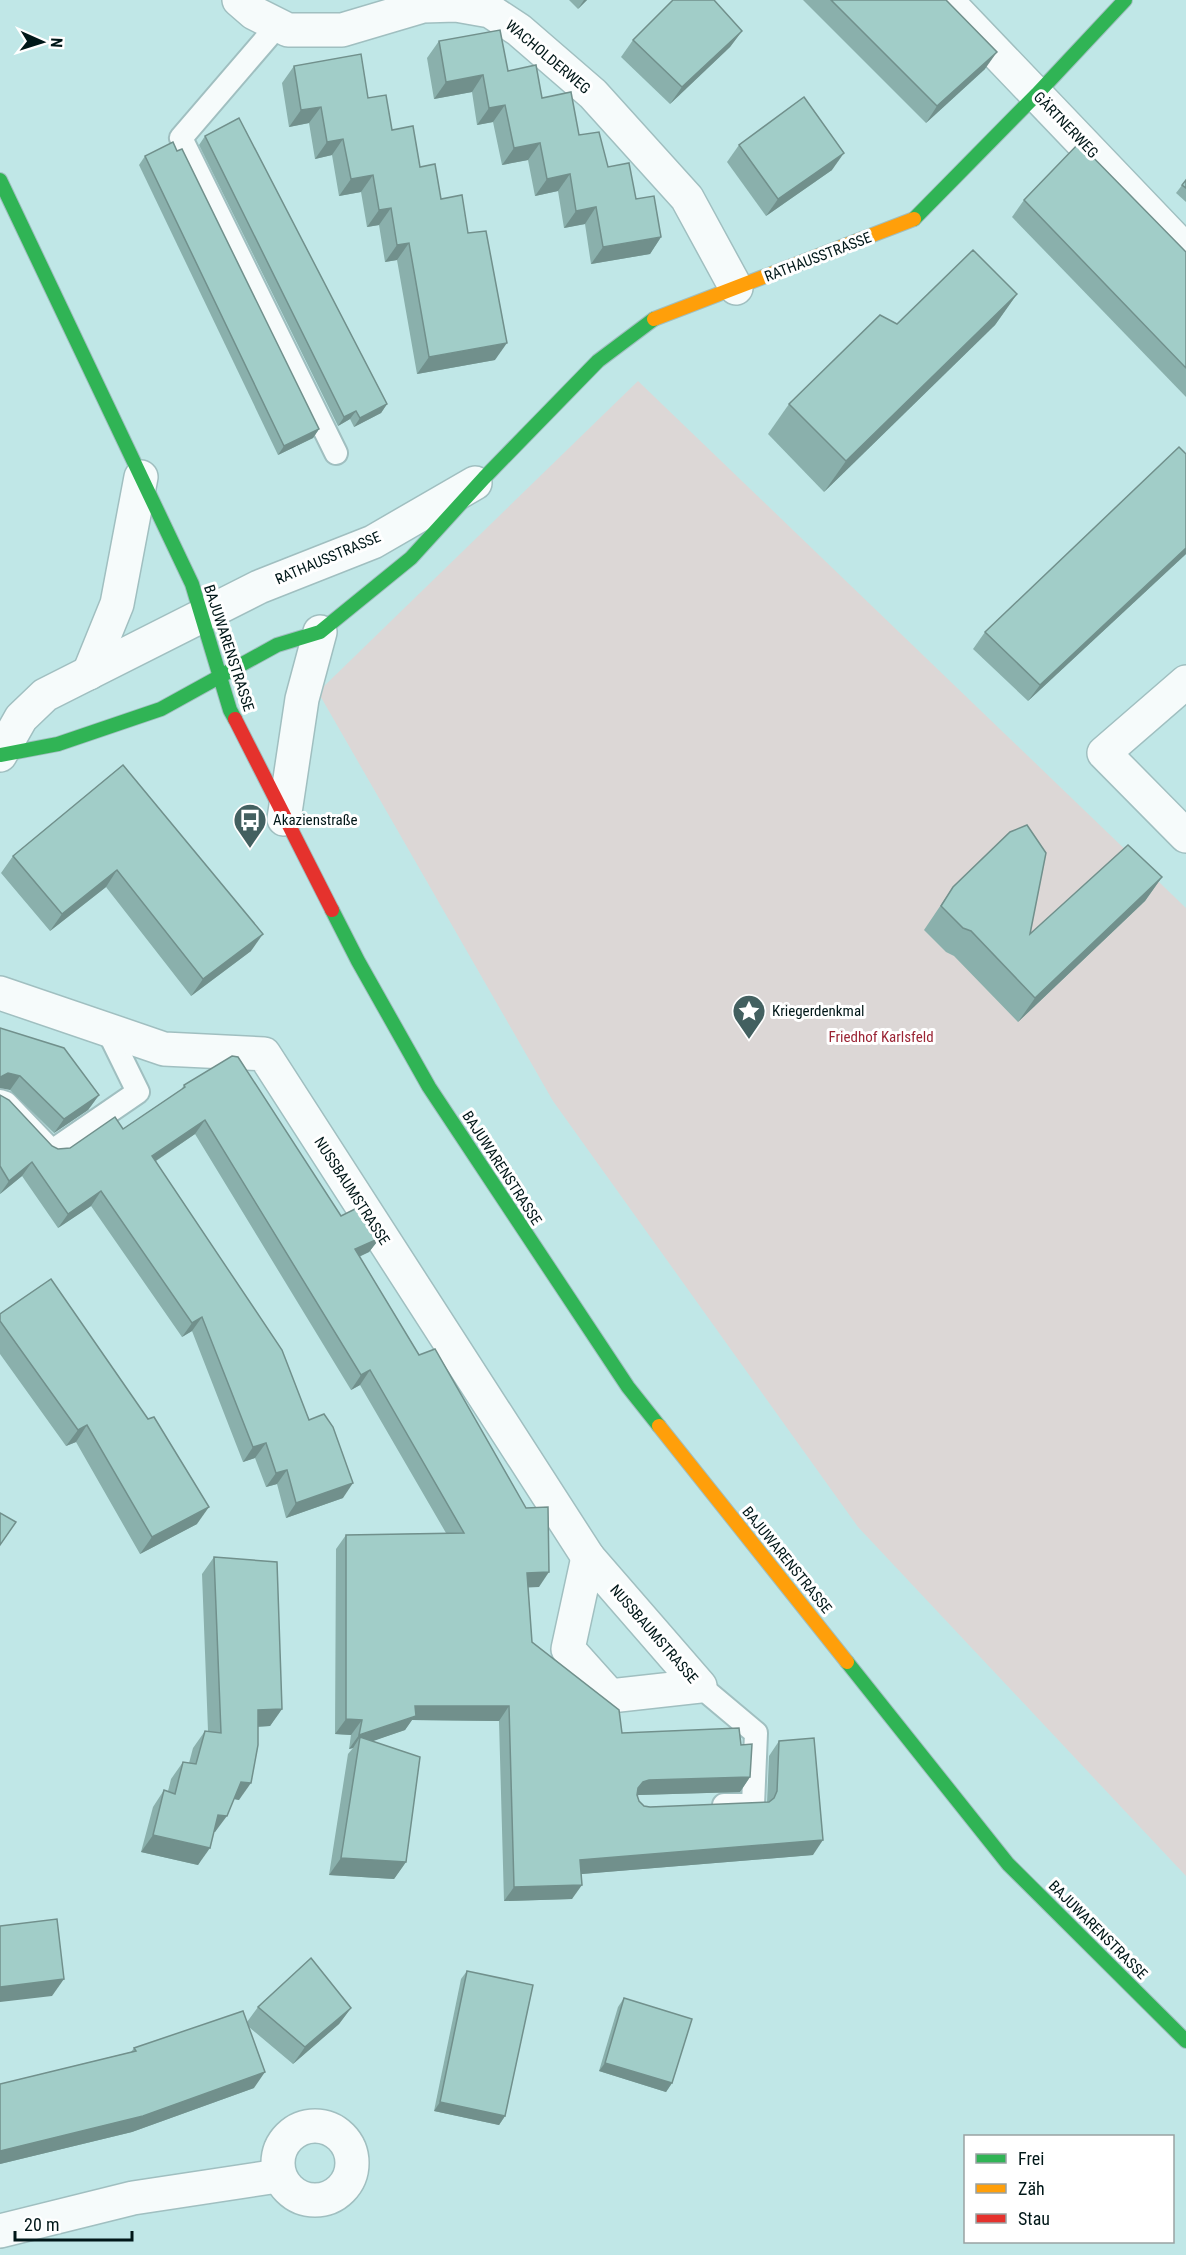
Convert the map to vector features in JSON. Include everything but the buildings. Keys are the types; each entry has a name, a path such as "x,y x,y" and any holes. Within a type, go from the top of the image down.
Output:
{"main road":[{"name":"RATHAUSSTRASSE","path":"220,676 277,645 320,632 411,558 484,478 598,361 649,321 915,219 1125,0"},
{"name":"BAJUWARENSTRASSE","path":"0,180 192,584 230,710 358,961 429,1088 628,1387 1008,1864 1186,2041"},
{"path":"0,755 58,744 161,709 220,676"}],"street":[{"name":"WACHOLDERWEG","path":"239,0 254,13 288,30 342,30 423,6 456,5 490,11 519,30 593,94 687,198 736,288"},
{"name":"GÄRTNERWEG","path":"946,0 1186,250"},
{"path":"89,673 117,604 141,477"},
{"name":"RATHAUSSTRASSE","path":"201,617 259,587 373,542 484,478"},
{"path":"0,755 21,718 45,695 201,617"},
{"path":"284,819 302,699 320,632"},
{"path":"1186,682 1104,753 1186,836"},
{"name":"NUSSBAUMSTRASSE","path":"0,993 164,1049 264,1054 588,1557 700,1686"},
{"name":"NUSSBAUMSTRASSE","path":"588,1557 568,1649 610,1696 700,1686"},
{"path":"0,2232 133,2198 278,2176"}],"lane":[{"path":"278,25 181,138 336,453"},
{"path":"0,1101 6,1103 52,1151 138,1092 108,1031"},
{"path":"700,1686 756,1733 753,1804 708,1806"}],"green space":[{"name":"Friedhof Karlsfeld","path":"638,381 1186,908 1186,1876 858,1527 553,1101 318,692"}],"traffic: fast":[{"path":"914,219 1037,94 1125,0"},
{"path":"0,180 192,584 230,710 235,719"},
{"path":"0,755 58,744 161,709 277,645 320,632 411,558 484,478 598,361 654,319"},
{"path":"332,910 429,1087 628,1387 659,1426"},
{"path":"847,1662 1008,1864 1186,2041"}],"traffic: slow":[{"path":"654,319 914,219"},
{"path":"659,1426 847,1662"}],"traffic: jam":[{"path":"235,719 332,910"}],"place":[{"name":"Akazienstraße","path":"250,849"},
{"name":"Kriegerdenkmal","path":"749,1040"}]}
